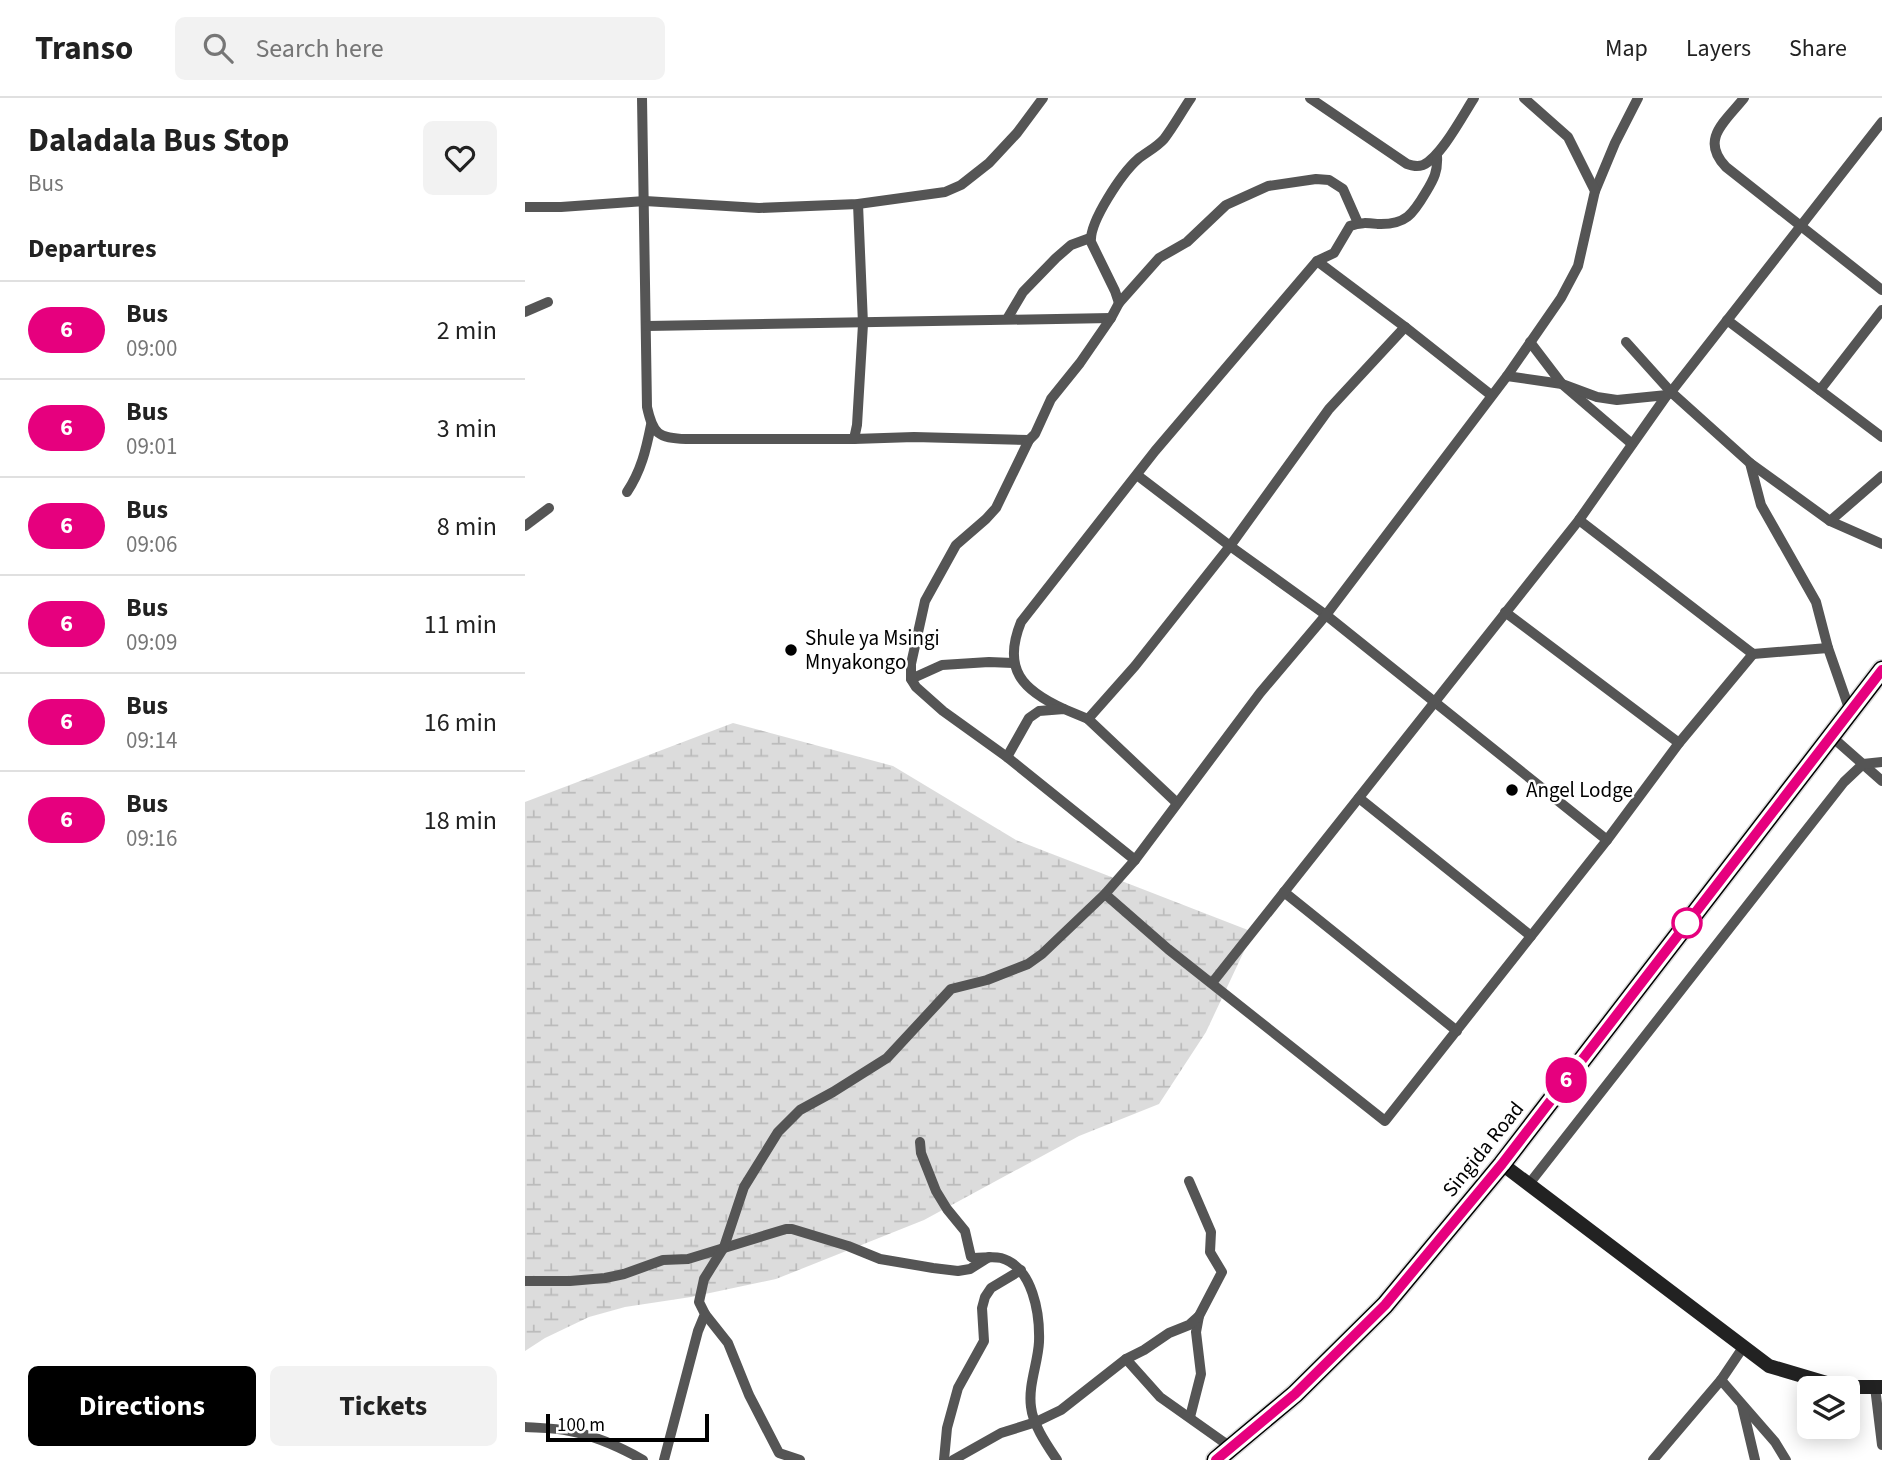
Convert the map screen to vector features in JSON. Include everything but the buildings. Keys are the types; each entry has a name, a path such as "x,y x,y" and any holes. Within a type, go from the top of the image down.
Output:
{"highway":[{"name":"Singida Road","path":"1224,1454 1295,1394 1385,1305 1502,1164 1882,670"}],"street":[{"path":"627,492 643,463 651,425 647,407 642,98"},
{"path":"525,207 645,201 759,208 857,204 945,192 961,185 989,163 1017,133 1043,98"},
{"path":"1119,303 1091,242 1090,234 1124,174 1139,158 1164,139 1191,98"},
{"path":"1310,98 1415,167 1422,166 1437,156 1474,98"},
{"path":"1324,109 1332,98"},
{"path":"1524,98 1568,137 1595,191"},
{"path":"800,1460 779,1453 749,1395 728,1343 699,1302 704,1279 724,1247 744,1187 778,1132 800,1110 887,1058 951,989 986,980 1028,964 1042,954 1105,894 1135,860 1260,694 1326,615 1507,376 1561,298 1579,266 1595,191 1638,98"},
{"path":"1745,98 1714,140 1714,150 1718,158 1882,290"},
{"path":"1212,983 1579,520 1669,393 1882,122"},
{"path":"1177,803 1089,719 1042,698 1028,687 1013,663 1016,635 1021,622 1155,451 1317,261 1334,253 1350,226 1358,223 1394,223 1413,214 1436,177 1437,156"},
{"path":"1135,860 916,687 911,679 911,664 925,601 955,545 986,520 996,508 1051,399 1080,363 1119,303 1159,258 1187,242 1226,205 1268,186 1316,179 1329,180 1343,190 1358,223"},
{"path":"854,439 863,324 857,204"},
{"path":"1007,319 1023,292 1056,258 1071,245 1090,237"},
{"path":"1317,261 1491,395"},
{"path":"525,312 548,302"},
{"path":"1820,390 1882,310"},
{"path":"647,326 1111,318"},
{"path":"1727,320 1882,438"},
{"path":"1089,719 1135,666 1230,546 1329,409 1405,327"},
{"path":"1530,342 1562,384 1632,444"},
{"path":"1626,342 1669,393 1750,463 1830,522 1882,544"},
{"path":"1507,376 1562,384 1597,397 1617,400 1669,393"},
{"path":"651,425 660,434 672,438 854,439 914,436 1029,440"},
{"path":"1750,463 1761,505 1816,602 1828,648 1850,711"},
{"path":"1137,475 1326,615 1607,840"},
{"path":"1830,522 1882,476"},
{"path":"525,526 549,508"},
{"path":"1579,520 1753,654 1828,648"},
{"path":"1505,612 1679,743"},
{"path":"1105,894 1159,941 1385,1121 1607,840 1679,743 1753,654"},
{"path":"911,679 942,665 1013,663"},
{"path":"1007,757 1029,718 1039,711 1064,709"},
{"path":"1831,736 1882,780"},
{"path":"1529,1184 1844,782 1863,764 1882,762"},
{"path":"1359,798 1531,936"},
{"path":"1284,892 1457,1031"},
{"path":"920,1142 921,1153 936,1191 965,1231 971,1256 1002,1258 1021,1270 1029,1281 1037,1312 1039,1342 1030,1399 1036,1422 1057,1460"},
{"path":"1502,1164 1769,1366 1840,1387 1878,1387 1882,1445"},
{"path":"1189,1181 1211,1232 1210,1252 1222,1272 1199,1316 1196,1332 1201,1374 1190,1418"},
{"path":"525,1281 605,1278 663,1260 688,1259 776,1231 792,1229 880,1259 933,1268 958,1271 970,1269 989,1257"},
{"path":"944,1460 947,1428 958,1388 984,1341 982,1308 985,1297 998,1282 1021,1270"},
{"path":"664,1460 681,1391 705,1314"},
{"path":"953,1460 1001,1433 1036,1422 1061,1410 1126,1359 1168,1333 1189,1325 1199,1316"},
{"path":"1653,1460 1721,1380 1744,1346"},
{"path":"1126,1359 1160,1397 1190,1418 1224,1454"},
{"path":"1721,1380 1775,1442 1786,1460"},
{"path":"1742,1403 1755,1460"},
{"path":"525,1427 585,1434 622,1448 643,1460"}],"green space":[{"path":"733,723 893,766 1016,840 1253,932 1206,1032 1159,1104 1079,1136 924,1220 776,1279 691,1297 625,1307 589,1317 525,1351 525,802"}],"bus line":[{"name":"6","path":"1216,1460 1295,1394 1385,1305 1502,1164 1882,670"}],"place":[{"name":"Shule ya Msingi Mnyakongo","path":"791,650"},
{"name":"Angel Lodge","path":"1512,790"}]}
